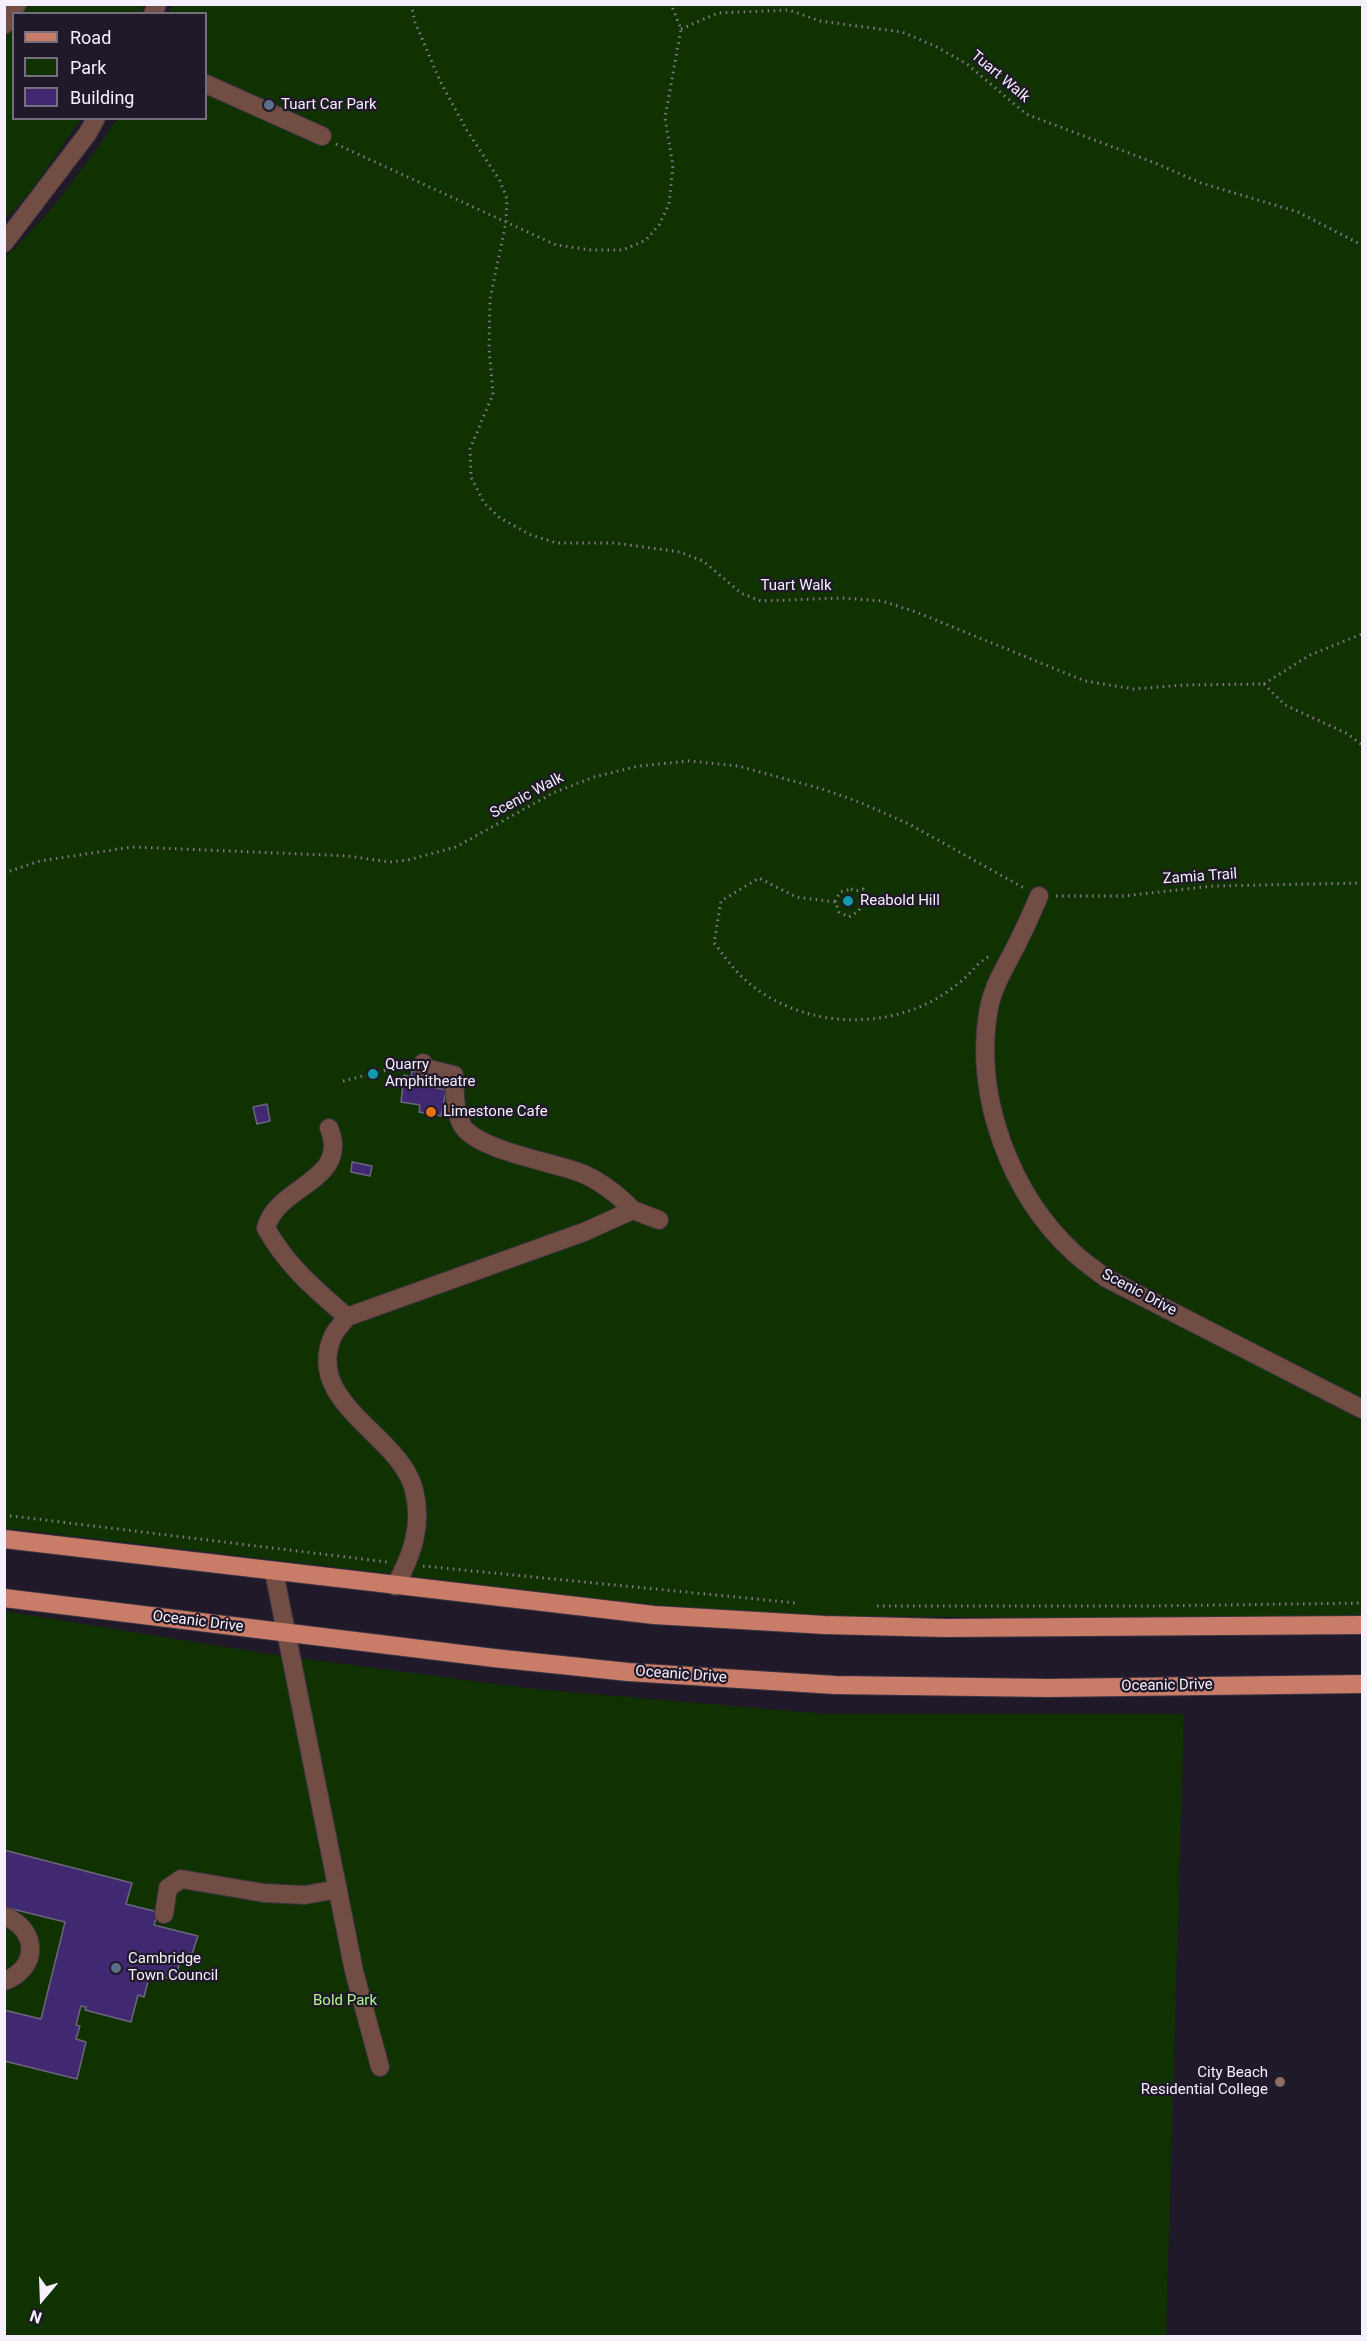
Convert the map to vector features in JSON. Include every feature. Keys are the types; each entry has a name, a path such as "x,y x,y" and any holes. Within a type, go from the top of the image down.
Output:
{"main road":[{"path":"4,1539 654,1615 825,1625 957,1628 1362,1625"},
{"name":"Oceanic Drive","path":"4,1598 628,1672 835,1685 1048,1688 1362,1684"}],"street":[{"path":"4,25 12,12"},
{"path":"207,84 322,136"},
{"path":"4,243 87,134 95,120"},
{"name":"Scenic Drive","path":"1039,896 1000,978 989,1007 986,1041 987,1074 994,1113 1008,1159 1026,1193 1045,1221 1073,1252 1106,1278 1362,1409"},
{"path":"423,1063 425,1068 454,1075 456,1106 462,1127 483,1142 508,1153 540,1160 583,1174 605,1186 633,1210 659,1220"},
{"path":"329,1128 333,1138 334,1152 325,1168 278,1205 269,1216 266,1228 276,1246 300,1276 347,1317"},
{"path":"395,1586 407,1564 415,1537 417,1508 414,1488 397,1458 342,1400 331,1379 328,1358 333,1335 347,1317 584,1232 633,1210"},
{"path":"274,1572 354,1971 380,2067"},
{"path":"164,1914 168,1887 181,1879 264,1893 305,1895 338,1889"},
{"path":"4,1916 15,1920 23,1928 29,1938 31,1949 29,1960 23,1970 14,1978 4,1981"}],"path":[{"name":"Tuart Walk","path":"411,4 415,22 440,81 466,129 500,181 507,199 506,222 490,299 489,348 493,394 470,449 471,477 483,503 500,518 531,535 557,543 614,543 680,552 703,561 741,593 761,601 842,598 882,601 935,619 1085,681 1134,689 1184,685 1264,684"},
{"path":"322,136 556,245 591,250 623,250 646,240 659,225 669,204 673,166 665,118 681,29 670,4"},
{"name":"Tuart Walk","path":"681,29 718,13 789,10 820,21 902,32 967,63 1026,114 1201,183 1298,212 1362,245"},
{"path":"1362,634 1310,655 1264,684 1285,705 1348,734 1362,745"},
{"name":"Scenic Walk","path":"4,873 40,861 132,847 348,856 390,862 408,860 456,847 554,794 594,777 639,766 689,761 738,766 822,789 859,802 909,824 1039,896"},
{"path":"835,902 796,897 759,878 721,901 714,943 740,975 772,1000 810,1015 850,1021 888,1017 925,1005 960,982 978,962 993,954"},
{"name":"Zamia Trail","path":"1039,896 1114,897 1213,886 1362,883"},
{"path":"862,889 867,894 862,901 860,912 855,915 844,915 836,907 835,902 845,890 862,889"},
{"path":"343,1081 423,1063"},
{"path":"4,1515 407,1564 802,1604"},
{"path":"873,1606 1362,1603"}],"green space":[{"path":"5,5 144,5 141,12 12,12 12,120 80,120 29,194 5,220"},
{"path":"172,5 1362,5 1362,1616 1145,1618 824,1616 654,1605 5,1528 4,258 51,209 116,120 207,120 207,12 169,12"},
{"name":"Bold Park","path":"4,1611 269,1654 534,1689 827,1714 1184,1714 1166,2336 5,2336"}],"building":[{"path":"412,1071 430,1075 428,1086 446,1090 441,1116 419,1112 420,1105 401,1102 404,1075 411,1077"},
{"path":"267,1104 270,1121 257,1124 253,1107"},
{"path":"352,1162 372,1166 370,1176 351,1172"},
{"name":"Cambridge Town Council","path":"4,1850 132,1883 126,1904 158,1912 154,1925 198,1936 187,1963 180,1962 175,1980 150,1973 144,1997 138,1995 131,2022 85,2010 86,2007 81,2006 76,2025 80,2026 76,2039 86,2042 77,2079 4,2061 4,2010 41,2019 65,1922 4,1907"}],"place":[{"name":"Tuart Car Park","path":"269,105"},
{"name":"Reabold Hill","path":"848,901"},
{"name":"Quarry Amphitheatre","path":"373,1074"},
{"name":"Limestone Cafe","path":"431,1112"},
{"name":"Cambridge Town Council","path":"116,1968"},
{"name":"City Beach Residential College","path":"1280,2082"}]}
